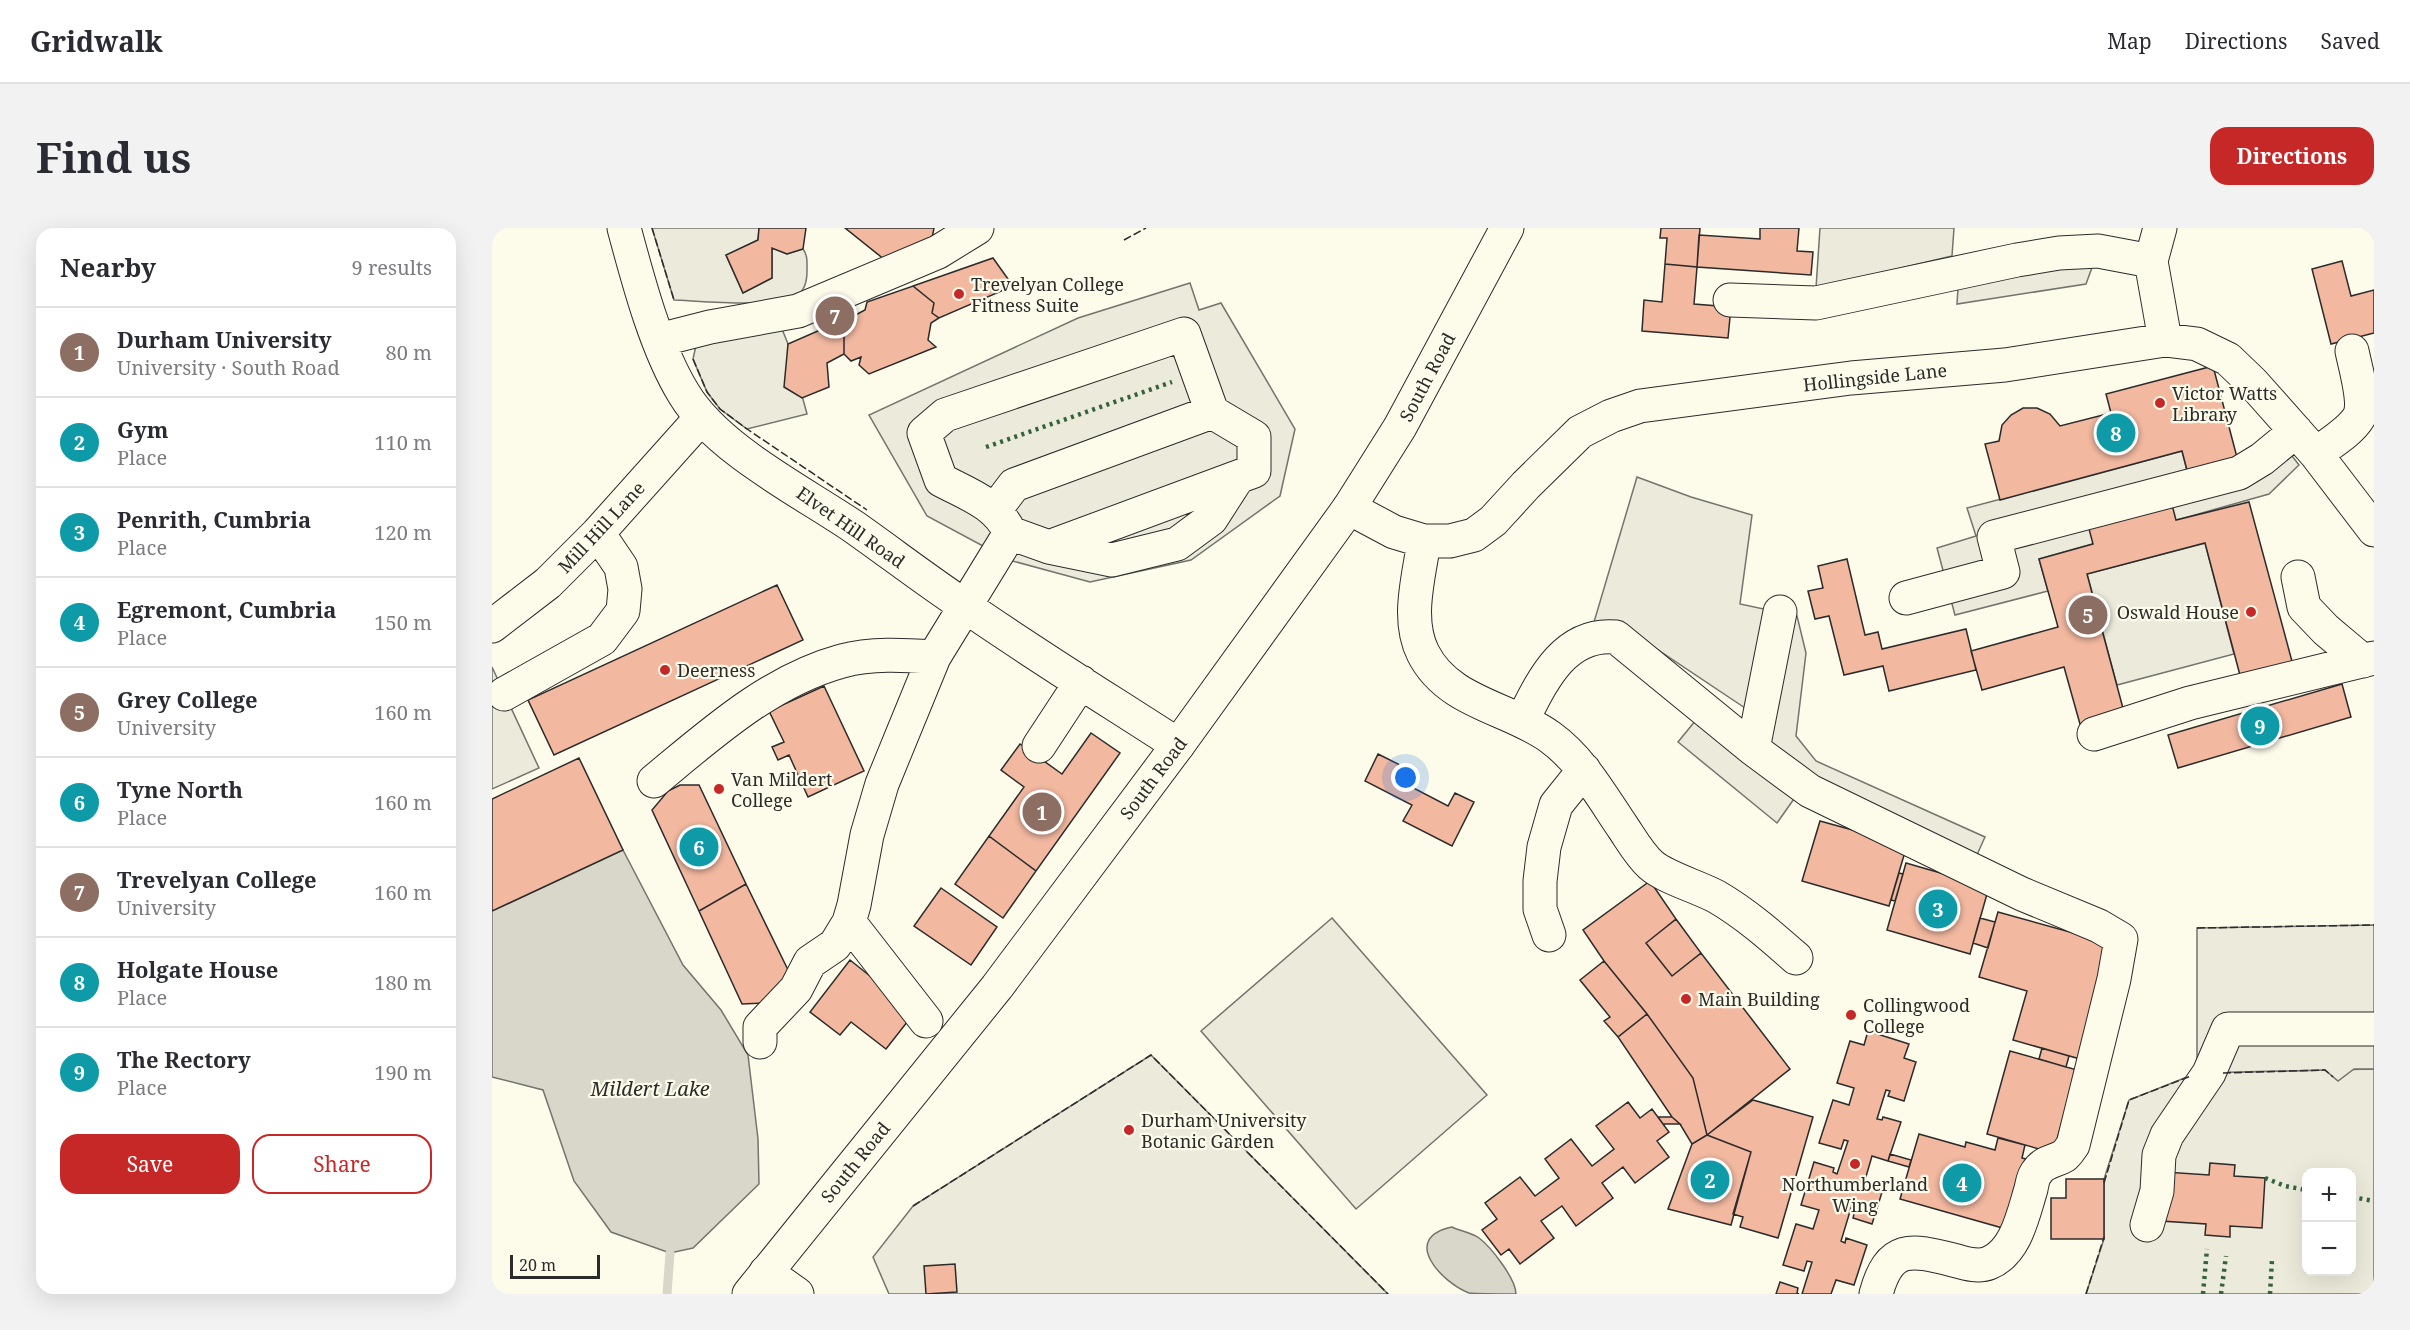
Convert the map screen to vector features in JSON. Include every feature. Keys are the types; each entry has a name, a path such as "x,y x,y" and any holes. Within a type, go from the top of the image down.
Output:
{"street":[{"name":"Elvet Hill Road","path":"624,228 659,340 684,395 701,418 725,440 965,607 1178,745"},
{"path":"659,340 710,327 798,311 939,252 977,228"},
{"name":"South Road","path":"758,1283 997,987 1178,745 1349,508 1400,427 1507,228"},
{"path":"2160,228 2151,261 2165,340"},
{"path":"1730,300 1816,303 2059,253 2098,251 2151,261"},
{"path":"1184,334 1212,412 1254,437 1254,471 1049,547 1003,521 941,480 924,434 945,415 1184,334"},
{"name":"Hollingside Lane","path":"1349,508 1394,532 1424,542 1450,542 1474,535 1493,521 1580,432 1611,416 1640,406 1851,378 2005,365 2165,340 2197,344 2228,359 2253,383 2306,443 2374,531"},
{"path":"1906,598 2003,572 1994,537 2239,473 2262,459 2352,426 2361,415 2362,403 2352,351"},
{"path":"760,1042 760,1027 796,989 810,962 835,945 849,922 855,905 867,836 882,784 934,657 965,607 1003,521 1014,485 1212,412"},
{"name":"Mill Hill Lane","path":"492,626 548,583 598,533 701,418"},
{"path":"504,694 602,639 623,611 625,589 621,567 598,533"},
{"path":"1424,542 1417,588 1415,633 1430,667 1450,686 1469,699 1522,721 1549,736 1584,770 1638,850 1653,866 1717,897 1759,926 1796,958"},
{"path":"2298,577 2304,607 2326,630 2368,660"},
{"path":"1753,749 1780,612"},
{"path":"1522,721 1544,678 1574,645 1601,636 1616,638 1753,749 1810,791 2022,894 2099,926 2121,939 2114,979 2073,1145 2065,1156 2048,1161 2036,1173 2020,1226 2009,1246 2000,1257 1986,1264 1969,1264 1921,1253 1903,1253 1890,1261 1885,1268 1876,1294"},
{"path":"654,781 758,700 788,682 843,661 895,655 934,657"},
{"path":"2094,734 2190,703 2368,660"},
{"path":"1039,746 1081,682"},
{"path":"1549,935 1540,909 1540,881 1544,847 1556,805 1584,770"},
{"path":"849,922 926,1021"},
{"path":"2147,1224 2157,1191 2159,1155 2163,1145 2210,1073 2228,1029 2374,1029"},
{"path":"758,1283 797,1294"}],"shaded area":[{"path":"652,228 759,228 758,240 726,255 743,293 772,278 772,248 787,254 803,249 807,262 805,285 796,296 772,302 674,300"},
{"path":"1820,228 1954,228 1952,256 1816,288"},
{"path":"2098,251 2086,284 1957,304 1959,273"},
{"path":"1190,283 1199,310 1221,303 1295,429 1280,496 1191,560 1090,582 1009,560 927,516 869,415 1078,318"},
{"path":"782,329 807,414 747,429 720,409 707,392 693,359 697,341"},
{"path":"2282,443 2299,465 2269,494 2039,559 2048,591 1955,615 1937,548 1976,536 1967,508 2182,451 2189,478"},
{"path":"1637,477 1691,497 1752,515 1740,604 1797,616 1806,653 1796,736 1816,761 1985,837 1971,868 1803,786 1777,823 1678,742 1705,709 1753,749 1760,718 1655,648 1594,622"},
{"path":"2205,543 2234,654 2117,685 2087,574"},
{"path":"492,667 539,768 492,789"},
{"path":"1332,918 1487,1095 1356,1209 1201,1031"},
{"path":"2374,925 2374,1069 2354,1069 2338,1081 2325,1070 2197,1073 2197,928"},
{"name":"Durham University Botanic Garden","path":"1151,1055 1388,1294 889,1294 873,1257 913,1206"},
{"path":"2374,1069 2374,1294 2086,1294 2104,1239 2104,1179 2129,1100 2197,1073"}],"water":[{"name":"Mildert Lake","path":"623,850 683,965 721,1010 748,1055 758,1139 759,1184 693,1248 670,1253 611,1232 574,1181 543,1090 492,1077 492,911"},
{"path":"1452,1227 1476,1236 1490,1248 1512,1280 1516,1294 1469,1293 1447,1280 1431,1260 1427,1250 1429,1240 1437,1233"}],"building":[{"path":"759,228 806,228 803,249 787,254 772,248 772,278 743,293 726,255 758,240"},
{"path":"845,228 934,228 931,244 885,260"},
{"path":"1661,228 1700,228 1697,267 1665,264 1667,238 1660,238"},
{"path":"1760,228 1799,228 1797,251 1813,252 1811,275 1697,267 1699,235 1760,239"},
{"name":"Trevelyan College Fitness Suite","path":"993,258 1013,286 939,318 932,313 934,303 913,286"},
{"path":"2342,261 2351,296 2374,290 2374,333 2331,344 2312,269"},
{"path":"1665,264 1697,267 1694,304 1731,307 1728,338 1642,331 1644,300 1662,302"},
{"path":"913,286 934,303 932,313 939,318 931,323 928,340 936,347 869,374 859,365 861,357 851,361 844,354 844,321 865,310 867,302"},
{"path":"836,315 844,321 844,354 827,363 829,387 802,398 784,387 788,344 827,327 827,317"},
{"path":"2213,366 2239,465 2189,478 2182,451 2000,500 1985,444 1999,441 2002,425 2011,415 2023,408 2037,408 2050,414 2060,426 2111,413 2106,394"},
{"name":"Oswald House","path":"2171,501 2176,520 2249,502 2293,665 2241,679 2205,543 2087,574 2124,712 2080,724 2064,667 1982,690 1971,651 2058,627 2039,559 2093,544 2088,525"},
{"path":"1847,559 1865,635 1878,632 1882,649 1966,629 1976,670 1889,691 1883,666 1844,675 1829,616 1815,619 1808,591 1823,588 1818,566"},
{"name":"Deerness","path":"777,585 803,640 554,755 528,700"},
{"path":"2342,684 2351,717 2178,768 2168,735"},
{"path":"824,686 864,771 808,797 789,755 778,760 772,747 784,742 769,711"},
{"path":"1091,733 1120,753 1036,871 989,836 1024,787 1001,770 1020,744 1062,774"},
{"path":"1378,754 1404,767 1398,780 1448,806 1455,793 1474,802 1452,846 1403,821 1412,805 1365,781"},
{"path":"579,758 623,850 492,911 492,799"},
{"path":"680,785 699,785 746,884 699,911 652,810 668,791"},
{"path":"1820,821 1907,845 1889,906 1802,881"},
{"path":"989,836 1036,871 1003,918 955,884"},
{"path":"1906,863 1989,887 1970,954 1887,930"},
{"path":"1899,873 1903,874 1895,901 1891,900"},
{"name":"Main Building","path":"1650,881 1676,919 1646,943 1672,976 1701,953 1790,1069 1707,1135 1693,1078 1583,930"},
{"path":"746,884 792,978 764,1003 742,1004 699,911"},
{"path":"941,888 997,927 971,965 914,926"},
{"path":"1998,912 2113,944 2080,1059 2013,1040 2027,991 1979,977"},
{"path":"1980,918 1995,922 1988,948 1973,943"},
{"path":"1676,919 1701,953 1672,976 1646,943"},
{"path":"850,960 915,1012 886,1049 851,1022 840,1035 810,1012"},
{"path":"1604,961 1647,1014 1618,1037 1604,1021 1610,1017 1580,980"},
{"path":"1647,1014 1693,1078 1707,1135 1692,1144 1618,1037"},
{"name":"Northumberland Wing","path":"1868,1031 1909,1044 1904,1058 1916,1062 1904,1101 1888,1096 1890,1091 1886,1090 1877,1119 1882,1120 1883,1117 1901,1122 1888,1161 1872,1156 1865,1180 1884,1186 1872,1224 1853,1218 1855,1210 1851,1208 1841,1241 1845,1243 1846,1238 1867,1245 1854,1285 1836,1280 1831,1294 1802,1294 1812,1262 1807,1261 1804,1271 1783,1265 1796,1224 1813,1229 1819,1210 1801,1205 1814,1162 1834,1168 1833,1172 1837,1174 1848,1141 1844,1140 1841,1149 1819,1143 1833,1100 1849,1105 1854,1088 1837,1083 1850,1041 1864,1045"},
{"path":"2042,1048 2069,1056 2066,1067 2039,1059"},
{"path":"2010,1051 2077,1070 2053,1153 1987,1134"},
{"path":"1753,1100 1813,1117 1778,1238 1740,1227 1743,1217 1733,1214 1751,1152 1707,1135"},
{"path":"1628,1102 1640,1118 1652,1109 1669,1132 1657,1141 1669,1157 1635,1183 1623,1167 1602,1183 1613,1198 1576,1226 1562,1206 1541,1221 1554,1238 1520,1264 1509,1249 1501,1255 1482,1230 1497,1219 1485,1203 1520,1177 1535,1196 1559,1178 1545,1159 1571,1139 1592,1166 1614,1149 1596,1126"},
{"path":"1658,1117 1672,1117 1680,1124 1663,1124"},
{"path":"1919,1134 1965,1147 1966,1142 1995,1150 1998,1138 2025,1145 2022,1158 2026,1159 2006,1229 1900,1199"},
{"path":"1707,1135 1751,1152 1731,1225 1668,1209 1692,1144"},
{"path":"1890,1154 1911,1160 1909,1167 1888,1161"},
{"path":"2210,1163 2235,1165 2234,1176 2265,1178 2262,1228 2230,1226 2230,1237 2205,1235 2206,1224 2161,1221 2165,1172 2209,1175"},
{"path":"2066,1179 2104,1179 2104,1239 2051,1239 2051,1198 2066,1198"},
{"path":"955,1264 957,1292 926,1294 924,1266"},
{"path":"1780,1282 1798,1288 1797,1293 1799,1294 1776,1294"}],"waterway":[{"path":"667,1294 670,1253"}],"hedge":[{"path":"986,447 1172,382"},
{"path":"2265,1178 2285,1186 2302,1189"},
{"path":"2356,1198 2374,1201"},
{"path":"2203,1294 2207,1249"},
{"path":"2221,1294 2226,1256"},
{"path":"2270,1294 2272,1260"}],"fence":[{"path":"652,228 674,300"},
{"path":"1124,240 1146,228"},
{"path":"693,359 707,392 720,409 867,510"},
{"path":"2197,928 2374,925"},
{"path":"913,1206 1151,1055 1388,1294"},
{"path":"2223,1073 2325,1070 2333,1077"},
{"path":"2104,1183 2129,1100 2191,1076"},
{"path":"2086,1294 2104,1237"}],"place":[{"name":"Trevelyan College Fitness Suite","path":"959,294"},
{"name":"Trevelyan College","path":"835,316"},
{"name":"Victor Watts Library","path":"2160,403"},
{"name":"Holgate House","path":"2116,433"},
{"name":"Oswald House","path":"2251,612"},
{"name":"Grey College","path":"2088,615"},
{"name":"Deerness","path":"665,670"},
{"name":"The Rectory","path":"2260,726"},
{"name":"Van Mildert College","path":"719,789"},
{"name":"Durham University","path":"1042,812"},
{"name":"Tyne North","path":"699,847"},
{"name":"Penrith, Cumbria","path":"1938,909"},
{"name":"Main Building","path":"1686,999"},
{"name":"Collingwood College","path":"1851,1015"},
{"name":"Durham University Botanic Garden","path":"1129,1130"},
{"name":"Northumberland Wing","path":"1855,1164"},
{"name":"Gym","path":"1710,1180"},
{"name":"Egremont, Cumbria","path":"1962,1183"}]}
